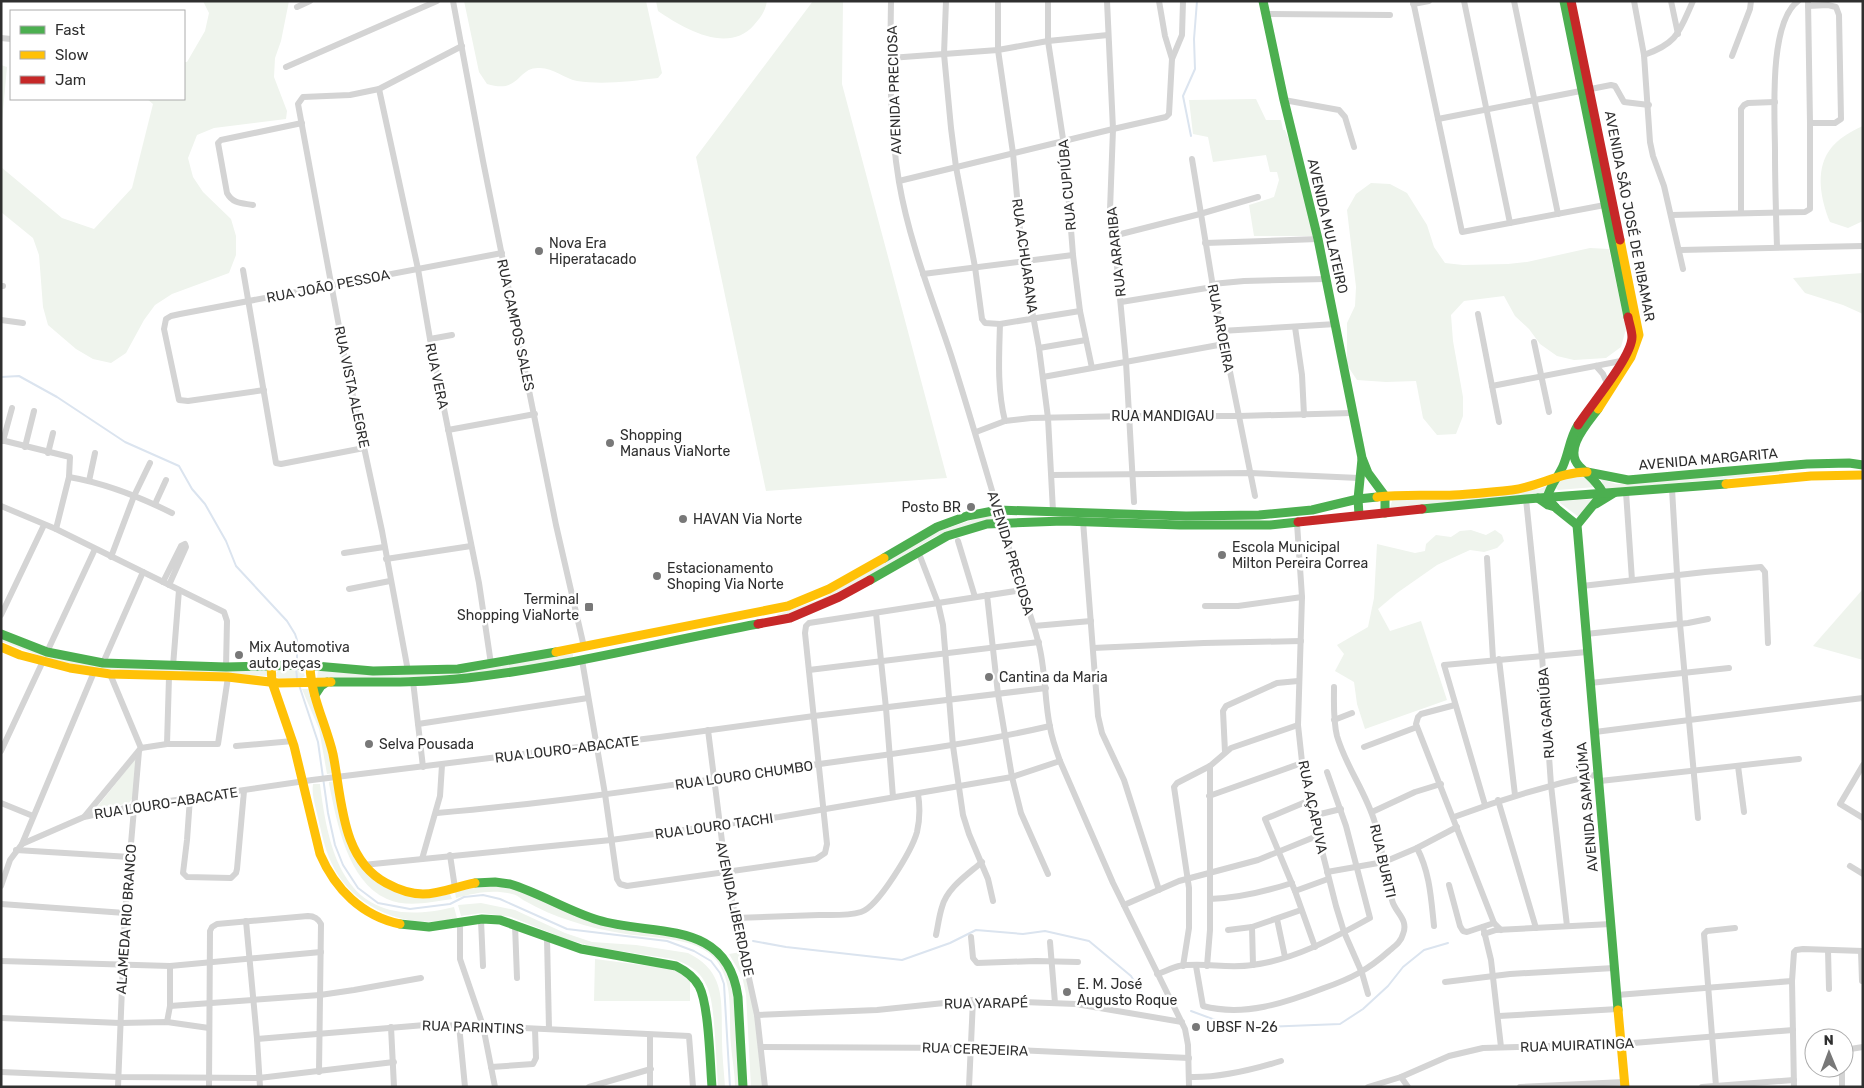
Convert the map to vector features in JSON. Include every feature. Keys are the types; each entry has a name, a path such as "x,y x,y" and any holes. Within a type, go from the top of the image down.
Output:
{"main road":[{"name":"AVENIDA MULATEIRO","path":"1263,1 1284,100 1318,239 1362,458 1368,473 1385,496"},
{"name":"AVENIDA SÃO JOSÉ DE RIBAMAR","path":"1564,1 1587,89"},
{"name":"AVENIDA SÃO JOSÉ DE RIBAMAR","path":"1571,1 1610,204 1639,335 1637,346 1573,441"},
{"name":"AVENIDA SÃO JOSÉ DE RIBAMAR","path":"1542,498 1557,476 1573,441 1607,382 1615,376 1630,346 1632,337 1610,204"},
{"path":"1542,498 1577,525 1596,504 1603,493 1596,480 1575,464 1572,457 1573,441"},
{"name":"AVENIDA MULATEIRO","path":"1359,515 1359,478 1362,458"},
{"path":"1858,474 1859,464"},
{"name":"AVENIDA MARGARITA","path":"1,634 47,652 103,663 226,667 307,666 351,670 408,671 458,668 584,648 697,623 788,606 855,576 937,527 967,516 998,510 1242,516 1312,510 1358,499 1385,496 1455,495 1512,490 1531,487 1557,476 1576,472 1587,472 1628,480 1791,465 1859,464"},
{"path":"1791,465 1792,478"},
{"name":"AVENIDA MARGARITA","path":"1,647 43,661 110,674 228,677 275,682 412,681 467,678 582,660 704,634 784,620 806,613 840,597 918,551 956,532 973,527 1002,523 1083,522 1231,526 1297,523 1385,512 1526,499 1858,474"},
{"path":"1596,504 1616,492"},
{"path":"1385,496 1385,512"},
{"name":"AVENIDA SAMAÚMA","path":"1577,525 1600,778 1624,1084"},
{"path":"274,666 275,682 307,781 322,861 346,896 366,911 397,923 428,927 481,920 503,921 548,938 601,953 676,966 688,973 699,985 704,998 712,1087"},
{"path":"307,666 309,682 330,742 333,778 352,842 363,865 391,886 408,892 433,894 477,883 511,884 561,906 602,921 693,938 713,948 727,963 736,983 743,1087"},
{"path":"315,695 321,686 327,682"}],"street":[{"path":"298,7 310,1"},
{"path":"286,68 437,1"},
{"name":"RUA CAMPOS SALES","path":"454,1 562,552 584,648"},
{"name":"AVENIDA PRECIOSA","path":"891,1 892,118 899,181 908,223 923,274 976,432 1039,642 1050,726 1060,761 1113,883 1182,1022 1187,1037 1189,1087"},
{"path":"946,1 944,54 956,167 975,267 983,322 1000,324 1080,311"},
{"name":"RUA ACHUARANA","path":"998,1 998,50 1013,153 1023,262 1039,348 1048,418 1053,511"},
{"name":"RUA CUPIÚBA","path":"1048,1 1048,41 1063,141 1073,255 1080,311 1092,368"},
{"name":"RUA ARARIBA","path":"1107,1 1113,129 1110,210 1126,362 1134,473 1134,502"},
{"path":"1159,1 1165,36 1172,59"},
{"path":"899,181 1166,117 1169,114 1172,59 1182,35 1184,1"},
{"path":"1429,1 1413,2 1462,232 1610,204"},
{"path":"1464,1 1510,223"},
{"path":"1514,1 1558,214"},
{"path":"1634,1 1644,55 1650,142 1664,186 1684,269"},
{"path":"1671,1 1678,34"},
{"path":"1644,55 1660,50 1671,43 1678,34 1693,1"},
{"path":"1732,56 1750,9 1751,1"},
{"path":"1777,248 1774,79 1786,16 1792,6 1798,1"},
{"path":"1671,215 1804,212 1810,209 1808,4 1828,5 1836,8 1840,15 1841,119 1834,123 1810,123"},
{"path":"1265,14 1390,15"},
{"path":"890,58 998,50 1048,41 1108,35"},
{"path":"379,89 462,46"},
{"path":"1438,119 1587,89 1615,86 1624,102 1648,106"},
{"name":"RUA VISTA ALEGRE","path":"379,89 350,95 303,98 298,104 349,380 408,671"},
{"name":"RUA VERA","path":"379,89 418,269 483,606 491,664"},
{"path":"1284,100 1339,110 1345,117 1354,147"},
{"path":"1742,213 1741,109 1744,104 1748,103 1775,102"},
{"path":"253,205 230,199 225,184 218,143 222,140 302,123"},
{"name":"RUA AROEIRA","path":"1192,159 1221,331 1255,496"},
{"path":"1113,236 1258,197"},
{"path":"1205,243 1318,239"},
{"path":"1680,250 1863,246"},
{"name":"RUA JOÃO PESSOA","path":"264,390 196,400 179,400 164,329 166,319 171,316 502,253"},
{"path":"923,274 1073,255"},
{"path":"243,270 276,463 281,464 364,448"},
{"path":"1121,302 1252,281 1326,279"},
{"path":"1478,314 1499,422"},
{"path":"1,320 23,323"},
{"path":"1000,324 999,377 1004,421"},
{"path":"1221,331 1336,324"},
{"path":"1295,327 1302,375 1304,415"},
{"path":"430,339 452,335"},
{"path":"1039,348 1086,340"},
{"path":"1534,342 1549,412"},
{"path":"1043,377 1224,344"},
{"path":"1492,386 1621,361"},
{"path":"1596,366 1607,382"},
{"path":"12,408 2,441 70,457 69,478 56,529"},
{"path":"25,447 34,411"},
{"name":"RUA MANDIGAU","path":"976,432 1004,421 1048,418 1352,413"},
{"path":"448,430 535,414"},
{"path":"48,453 53,433"},
{"path":"89,481 95,454"},
{"path":"111,557 134,496 150,463"},
{"path":"1052,474 1251,473 1359,478"},
{"path":"69,478 89,481 134,496 172,513"},
{"path":"155,504 166,480"},
{"path":"1672,489 1680,624 1698,818"},
{"path":"1626,492 1632,580"},
{"name":"RUA GARIÚBA","path":"1526,499 1542,656 1551,785 1568,926"},
{"path":"1,506 56,529 220,609 224,612 227,621 226,667"},
{"path":"1083,522 1096,703 1102,733 1124,780 1159,890"},
{"name":"RUA AÇAPUVA","path":"1297,523 1302,597 1298,681 1298,725 1302,763 1308,801 1328,876 1344,932 1362,973 1368,994"},
{"path":"1,615 44,524"},
{"path":"958,541 975,597"},
{"path":"185,544 186,547 166,583 180,546 185,544"},
{"path":"386,558 471,546"},
{"path":"344,553 384,547"},
{"path":"47,652 95,549"},
{"path":"918,551 938,603 943,625 952,746 963,815 988,879 993,901"},
{"path":"1487,558 1496,659 1516,795"},
{"path":"1582,586 1758,567 1764,568 1768,643"},
{"path":"103,663 142,572"},
{"path":"349,589 390,581"},
{"path":"173,666 179,590"},
{"path":"582,660 605,794 617,879 620,884 627,886 816,859 825,853 826,848 825,809 805,633 806,626 809,623 1022,590"},
{"path":"987,595 998,694 1012,777 1021,813 1048,874"},
{"path":"1205,606 1238,606 1302,597"},
{"path":"806,613 809,623"},
{"path":"876,613 894,798"},
{"path":"1586,634 1680,624 1708,619"},
{"path":"1034,626 1091,621"},
{"path":"1093,648 1301,641"},
{"path":"809,670 1039,642"},
{"path":"1485,805 1444,665 1588,652"},
{"path":"1,751 43,661"},
{"path":"1590,683 1729,668"},
{"path":"22,844 94,672"},
{"path":"110,674 140,749"},
{"path":"167,744 169,677"},
{"path":"84,817 140,749 167,744 213,745 219,743 228,677"},
{"path":"412,681 424,767"},
{"path":"1224,752 1223,711 1226,706 1277,683 1298,681"},
{"name":"RUA BURITI","path":"1196,966 1202,1006 1221,1010 1241,1010 1273,1005 1312,994 1362,973 1398,943 1404,933 1404,920 1392,902 1372,812 1343,752 1334,720 1334,687"},
{"name":"RUA LOURO-ABACATE","path":"1,886 10,860 22,844 84,817 135,806 307,781 1046,688"},
{"path":"418,724 588,698"},
{"path":"1595,732 1863,698"},
{"path":"1456,705 1421,714 1416,721 1417,727 1494,922 1501,930"},
{"path":"1334,720 1352,713"},
{"path":"1183,966 1189,928 1190,903 1188,878 1174,792 1175,786 1210,766 1224,752 1231,748 1298,725"},
{"name":"RUA LOURO CHUMBO","path":"437,812 491,808 605,794 889,755 1005,737 1050,726"},
{"path":"1364,747 1417,727"},
{"name":"AVENIDA LIBERDADE","path":"708,730 726,872 757,1015 765,1087"},
{"path":"236,746 293,741"},
{"name":"ALAMEDA RIO BRANCO","path":"118,1087 125,913 140,749"},
{"path":"1454,817 1498,800 1551,785 1600,778 1799,759"},
{"name":"RUA LOURO TACHI","path":"363,865 611,840 719,826 958,788 1012,777 1060,761"},
{"path":"1210,796 1302,763"},
{"path":"422,859 437,812 442,765"},
{"path":"1863,765 1840,804 1863,818"},
{"path":"1206,966 1210,930 1210,766"},
{"path":"1738,766 1744,812"},
{"path":"1157,974 1183,966 1253,965 1285,957 1315,946 1370,918 1341,809 1327,772"},
{"path":"1372,812 1415,792 1441,784"},
{"path":"190,798 184,876 187,878 234,876 238,869 244,791"},
{"path":"735,918 846,914 865,911 879,896 910,851 917,831 920,808 918,794"},
{"path":"1498,800 1536,928"},
{"path":"1308,801 1265,819 1292,883 1315,946"},
{"path":"1,803 34,816"},
{"path":"1312,816 1341,809"},
{"path":"1295,891 1328,876 1357,867 1384,862 1417,848 1457,827"},
{"path":"1124,905 1188,878 1258,860 1317,836"},
{"path":"1417,848 1425,864 1430,884 1434,926"},
{"path":"16,850 130,857"},
{"path":"450,855 455,888"},
{"path":"936,935 946,897 958,883 982,862"},
{"path":"1850,866 1863,874"},
{"path":"1210,899 1233,898 1292,883"},
{"path":"1449,885 1460,926 1464,932 1611,924"},
{"path":"1,904 125,913"},
{"path":"1228,930 1252,927 1301,910"},
{"path":"209,1087 210,929 216,924 308,916 315,917 321,924 319,1072"},
{"path":"1277,919 1285,957"},
{"path":"246,920 260,1087"},
{"path":"481,920 483,966"},
{"path":"460,922 460,958 483,1026 495,1087"},
{"path":"1484,930 1494,922"},
{"path":"515,925 517,978"},
{"path":"1252,927 1253,965"},
{"path":"1716,1086 1704,942 1705,932 1735,928"},
{"path":"1484,930 1499,1016 1501,1047"},
{"path":"971,937 972,958 977,963 1051,960 1078,962"},
{"path":"548,938 549,1029"},
{"path":"1050,942 1054,1003"},
{"path":"1702,1087 1794,1083 1792,982 1793,955 1796,950 1862,951 1862,980"},
{"path":"1828,950 1829,989"},
{"path":"1,961 170,966 321,952"},
{"path":"167,1022 170,1006 170,966"},
{"path":"1445,982 1493,976 1614,968"},
{"path":"170,1006 320,995 422,978"},
{"path":"1617,995 1792,982"},
{"path":"969,1087 973,1000"},
{"name":"RUA YARAPÉ","path":"757,1015 878,1010 973,1000 1090,1006 1182,1022"},
{"path":"1499,1016 1618,1009"},
{"path":"1,1018 120,1023 167,1022 209,1028"},
{"name":"RUA PARINTINS","path":"257,1038 424,1025 689,1036 693,1087"},
{"path":"459,1025 465,1087"},
{"path":"391,1027 394,1087"},
{"path":"491,1067 533,1064 536,1058 535,1029"},
{"name":"RUA MUIRATINGA","path":"1368,1087 1401,1077 1449,1056 1475,1050 1501,1047 1621,1044 1794,1030"},
{"path":"650,1035 650,1087"},
{"name":"RUA CEREJEIRA","path":"761,1047 972,1048 1189,1058"},
{"path":"1189,1077 1236,1072 1281,1061"},
{"path":"1,1072 118,1077 259,1078 394,1062"},
{"path":"589,1087 651,1069"},
{"path":"1401,1077 1408,1087"},
{"path":"1520,1087 1624,1084"}],"shaded area":[{"path":"203,1 289,1 281,41 275,58 274,77 287,111 286,119 214,128 197,135 188,158 193,177 203,192 231,219 236,236 236,255 229,273 172,294 155,305 144,320 126,353 111,363 93,359 76,349 48,325 43,307 39,255 33,238 1,212 1,167 62,218 94,229 132,188 153,104 148,100 185,100 185,62 187,62 205,31 209,13"},
{"path":"464,1 646,1 662,73 658,78 597,83 577,81 548,69 538,68 531,69 506,86 487,84 479,72"},
{"path":"656,1 767,1 761,17 743,34 732,38 719,38 693,31 668,18 658,11"},
{"path":"813,1 843,1 842,84 947,478 766,491 696,157"},
{"path":"1,65 7,67 1,133"},
{"path":"1256,99 1266,120 1281,120 1283,130 1285,130 1289,140 1292,140 1314,236 1254,236 1249,205 1274,197 1279,180 1277,172 1270,172 1266,155 1213,162 1208,137 1193,134 1189,100"},
{"path":"1863,126 1863,221 1848,228 1830,222 1822,196 1822,168 1829,151 1836,143 1849,133"},
{"path":"1371,183 1390,184 1407,193 1427,225 1434,247 1445,263 1463,265 1508,264 1527,262 1590,248 1609,249 1626,329 1621,347 1606,358 1574,360 1557,356 1540,344 1529,329 1515,316 1504,296 1464,301 1451,315 1453,341 1463,397 1463,416 1456,434 1437,435 1423,418 1416,381 1386,382 1357,380 1347,365 1347,323 1355,306 1356,287 1347,210 1356,194"},
{"path":"1863,273 1863,314 1843,305 1805,293 1793,278"},
{"path":"1785,470 1783,473 1605,490 1601,479 1616,484 1625,484"},
{"path":"1587,474 1597,485 1595,487 1558,490 1556,488 1561,479"},
{"path":"1549,485 1545,494 1390,508 1391,499 1540,489"},
{"path":"1597,499 1579,517 1559,501"},
{"path":"992,516 993,519 936,536 828,600 781,617 776,615 821,599 933,533 978,518"},
{"path":"1471,530 1486,535 1495,530 1502,535 1504,541 1497,548 1484,552 1470,550 1437,565 1378,609 1390,631 1421,621 1447,700 1365,729 1357,704 1354,682 1335,671 1344,654 1337,645 1368,627 1374,598 1377,544 1415,553 1425,551 1426,544 1436,535 1451,537 1460,531"},
{"path":"1863,589 1863,660 1813,646"},
{"path":"1,637 66,659 271,668 270,676 99,669 48,659 1,641"},
{"path":"573,654 573,658 490,672 421,677 317,678 318,670 385,673"},
{"path":"279,670 302,670 305,676 302,678 278,678 275,674"},
{"path":"302,689 310,689 336,773 327,774 319,729"},
{"path":"136,758 133,797 129,803 94,811"},
{"path":"335,781 350,841 374,876 413,895 435,897 450,894 452,899 419,904 395,902 373,890 362,879 353,865 340,832 329,784 329,782"},
{"path":"313,784 320,784 324,815 331,843 340,867 353,887 370,901 392,910 420,912 454,907 457,918 420,921 401,918 367,904 353,892 340,878 327,852 314,803"},
{"path":"485,885 509,886 573,913 683,937 716,953 732,978 741,1087 735,1087 730,1034 730,1001 726,980 716,960 708,952 674,940 598,929 559,917 512,894 484,892 456,898 455,892"},
{"path":"481,903 515,910 565,933 592,942 636,945 688,953 701,961 710,969 716,979 719,990 725,1087 718,1087 711,999 708,988 696,971 672,959 594,947 566,939 511,917 482,913 461,916 458,905"},
{"path":"741,952 751,992 766,1087 751,1087 746,994 742,976 729,954"},
{"path":"595,959 673,969 684,974 690,981 690,1001 594,1001"}],"waterway":[{"path":"1191,136 1183,96 1195,69 1194,39 1197,1"},
{"path":"1,377 19,376 57,397 125,442 179,466 192,489 205,504 226,541 236,566 287,621 295,634 297,640 297,661"},
{"path":"296,668 297,678"},
{"path":"299,685 318,742 328,813 335,845 343,865 358,888 378,903 410,909 450,904 464,897 483,895 500,899 567,929 667,941 694,951 711,961 720,973 724,984 730,1087"},
{"path":"753,941 786,947 902,960 950,943 976,930 1023,934 1045,931 1089,941 1131,976 1144,997 1153,1005"},
{"path":"1191,1011 1237,1028 1340,1024 1363,1009 1388,986 1403,967 1424,950 1448,943"}],"traffic: fast":[{"path":"1263,1 1284,100 1318,239 1362,458 1368,473 1385,496 1385,513"},
{"path":"1564,1 1628,317"},
{"path":"1598,409 1578,437 1574,453 1575,460 1580,467 1603,493 1577,525 1618,1010"},
{"path":"1577,525 1547,498 1563,466 1573,434 1578,425"},
{"path":"1359,515 1358,499 1362,459"},
{"path":"1587,472 1628,480 1807,464 1849,463 1863,465"},
{"path":"1422,509 1726,484"},
{"path":"1596,504 1614,493"},
{"path":"884,558 937,527 967,516 998,510 1186,516 1259,515 1312,510 1358,499 1377,497"},
{"path":"1538,498 1548,505 1555,507"},
{"path":"870,580 947,536 987,524 1063,521 1180,525 1270,525 1298,522"},
{"path":"331,682 433,681 504,673 577,661 758,624"},
{"path":"1,634 47,652 103,663 226,667 304,665 373,671 458,669 556,652"},
{"path":"315,695 321,686 327,682"},
{"path":"475,883 495,882 510,884 598,920 685,935 704,942 719,954 731,972 738,997 743,1087"},
{"path":"400,924 429,927 482,919 500,920 581,949 676,966 695,980 702,995 707,1020 712,1087"}],"traffic: slow":[{"path":"1598,409 1631,357 1639,335 1620,240"},
{"path":"1377,497 1454,495 1512,490 1568,474 1587,472"},
{"path":"1726,484 1811,476 1863,475"},
{"path":"556,652 788,606 829,589 884,558"},
{"path":"1,647 20,655 70,668 110,674 228,677 278,683 331,682"},
{"path":"271,666 272,682 294,746 320,854 326,867 333,879 362,908 374,915 400,924"},
{"path":"310,666 313,689 333,754 346,826 352,844 360,859 371,872 386,883 413,893 436,893 475,883"},
{"path":"1618,1010 1625,1087"}],"traffic: jam":[{"path":"1571,1 1620,240"},
{"path":"1578,425 1625,357 1632,337 1628,317"},
{"path":"1298,522 1422,509"},
{"path":"758,624 790,618 839,597 870,580"}],"place":[{"name":"Nova Era Hiperatacado","path":"539,251"},
{"name":"Shopping Manaus ViaNorte","path":"610,443"},
{"name":"Posto BR","path":"971,507"},
{"name":"HAVAN Via Norte","path":"683,519"},
{"name":"Escola Municipal Milton Pereira Correa","path":"1222,555"},
{"name":"Estacionamento Shoping Via Norte","path":"657,576"},
{"name":"Terminal Shopping ViaNorte","path":"589,607"},
{"name":"Mix Automotiva auto peças","path":"239,655"},
{"name":"Cantina da Maria","path":"989,677"},
{"name":"Selva Pousada","path":"369,744"},
{"name":"E. M. José Augusto Roque","path":"1067,992"},
{"name":"UBSF N-26","path":"1196,1027"}]}
